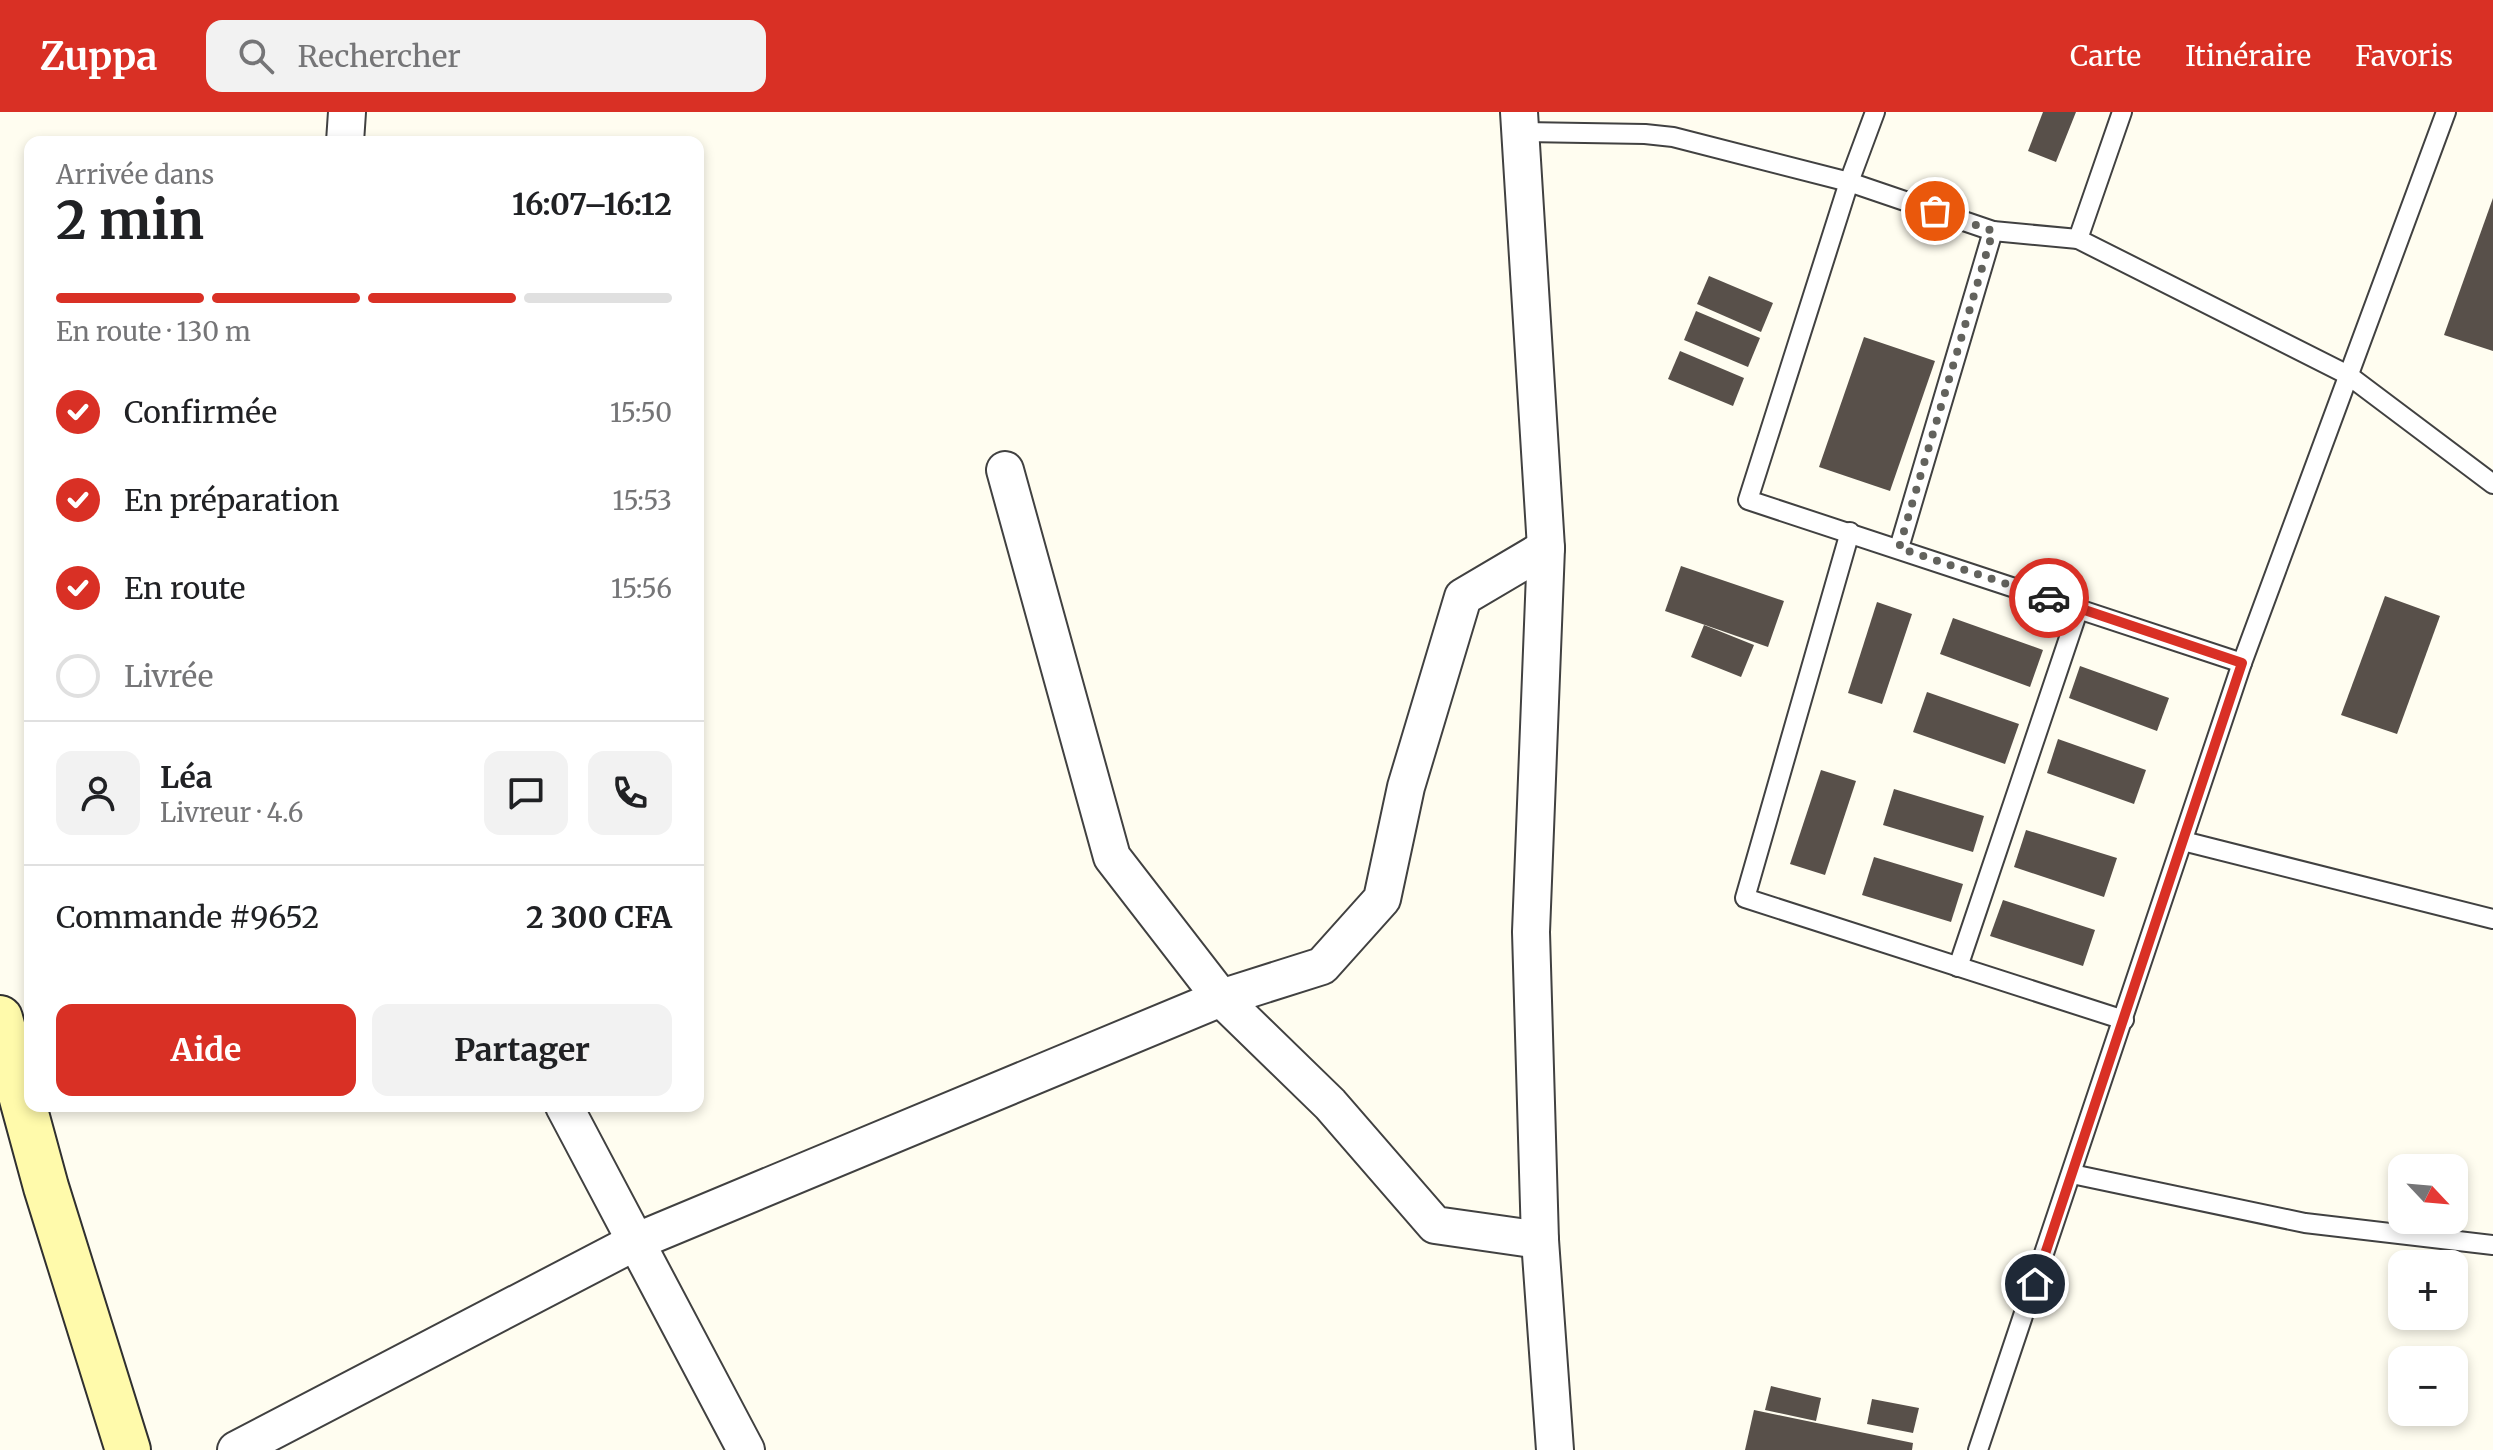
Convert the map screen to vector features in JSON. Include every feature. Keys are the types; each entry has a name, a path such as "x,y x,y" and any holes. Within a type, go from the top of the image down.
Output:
{"street":[{"path":"345,136 347,112"},
{"path":"1519,122 1546,548 1531,932 1540,1240 1555,1450"},
{"path":"1005,470 1112,857 1221,998 1330,1104 1435,1225 1540,1240"},
{"path":"236,1450 635,1242 1221,998 1322,966 1382,899 1406,787 1463,597 1546,548"},
{"path":"0,1018 24,1106"},
{"path":"26,1112 128,1450"},
{"path":"567,1112 746,1450"}],"lane":[{"path":"1875,112 1849,182 1748,500 2242,663"},
{"path":"2078,239 2122,112"},
{"path":"1978,1450 2242,663 2446,112"},
{"path":"1519,122 1673,137 1849,182 1993,231 2078,239 2348,375 2493,484"},
{"path":"1899,548 1993,231"},
{"path":"1850,532 1745,898 2124,1020"},
{"path":"1958,967 2079,608"},
{"path":"2183,841 2493,919"},
{"path":"2072,1174 2305,1223 2493,1245"}],"building":[{"path":"2043,112 2076,112 2056,162 2028,151"},
{"path":"2493,198 2493,351 2444,335"},
{"path":"1709,276 1773,303 1761,332 1697,304"},
{"path":"1696,311 1760,338 1748,367 1684,340"},
{"path":"1864,337 1935,361 1890,491 1819,467"},
{"path":"1680,351 1744,378 1733,406 1668,379"},
{"path":"1681,566 1784,601 1768,647 1665,611"},
{"path":"2385,596 2440,616 2397,734 2341,715"},
{"path":"1877,602 1912,614 1882,704 1848,693"},
{"path":"1953,618 2043,650 2030,687 1940,654"},
{"path":"1704,625 1754,645 1741,677 1691,657"},
{"path":"2080,666 2169,698 2157,731 2069,698"},
{"path":"1927,692 2019,724 2005,764 1913,732"},
{"path":"2058,739 2146,770 2134,804 2047,773"},
{"path":"1821,770 1856,781 1825,875 1790,864"},
{"path":"1894,789 1984,816 1973,852 1883,825"},
{"path":"2026,830 2117,858 2104,897 2014,867"},
{"path":"1874,857 1963,884 1951,922 1862,895"},
{"path":"2003,900 2095,930 2083,966 1990,936"},
{"path":"1771,1386 1821,1398 1816,1421 1765,1410"},
{"path":"1872,1399 1919,1408 1913,1433 1867,1424"},
{"path":"1754,1410 1913,1443 1912,1450 1745,1450"}],"way so far":[{"path":"1935,211 1993,231 1899,548 2049,598"}],"route":[{"path":"2035,1284 2242,663 2049,598"}]}
